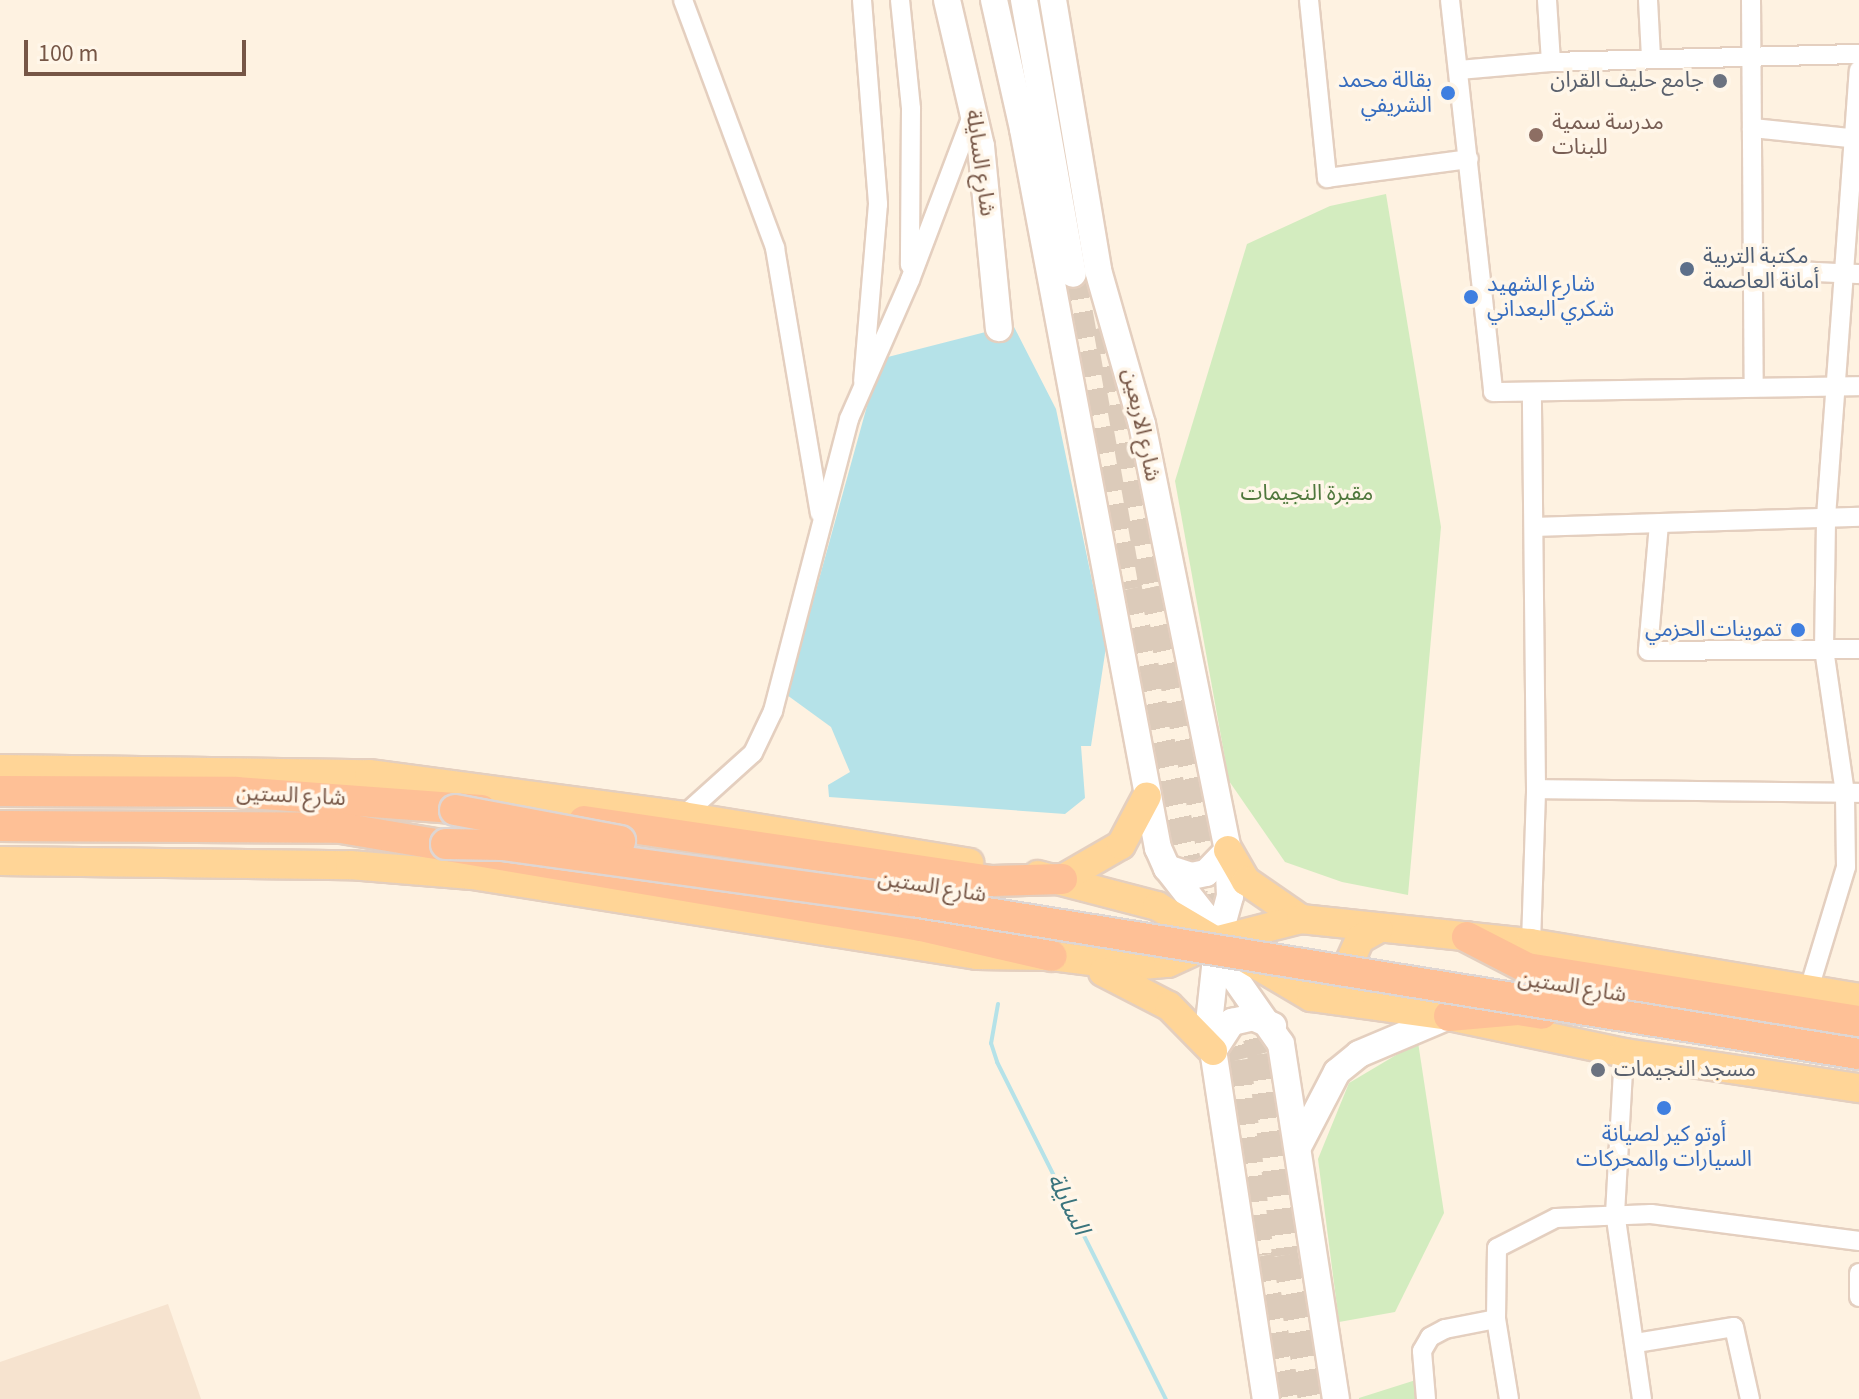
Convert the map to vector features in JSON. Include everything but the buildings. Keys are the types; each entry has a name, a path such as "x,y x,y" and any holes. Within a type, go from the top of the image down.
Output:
{"highway":[{"name":"شارع الستين","path":"0,791 236,792 455,810 528,827 1859,1035"},
{"path":"455,810 514,811 992,881 1062,879"},
{"name":"شارع الستين","path":"0,826 341,828 446,844 502,845 913,901 1859,1054"},
{"path":"446,844 496,858 973,936 1052,956"},
{"path":"1467,937 1527,968 1859,1021"},
{"path":"1449,1016 1518,1010 1859,1064"}],"main road":[{"name":"شارع السايلة","path":"947,0 974,110 999,328"},
{"path":"994,0 1023,129 1147,796 1167,868 1218,940 1232,974 1273,1026 1281,1044 1336,1399"},
{"path":"1023,129 1058,242 1073,274 1024,0"},
{"name":"شارع الاربعين","path":"1053,0 1098,270 1142,424 1228,850 1230,896 1218,940 1209,1001 1213,1051 1266,1399"},
{"name":"شارع الستين","path":"0,769 369,774 683,816 1062,879 1142,900 1218,940 1290,989 1311,997 1449,1016"},
{"path":"1052,956 1080,943 1088,929 1083,899 1062,879 1121,845 1147,796"},
{"path":"1167,868 1192,876 1206,873 1228,850 1246,881 1301,919"},
{"path":"0,861 350,865 472,875 977,955 1052,956 1155,966 1218,940 1301,919"},
{"name":"شارع الستين","path":"1301,919 1531,943 1859,998"},
{"path":"1378,929 1360,939 1351,959 1356,982 1380,1005"},
{"path":"1052,956 1152,994 1185,1019 1213,1051 1232,1022 1253,1017 1273,1026"},
{"path":"1299,1145 1337,1072 1389,1038 1449,1016 1624,1053 1859,1088"}],"street":[{"path":"683,0 775,248 821,521"},
{"path":"862,0 878,204 864,317 863,388"},
{"path":"900,0 911,109 910,280"},
{"path":"1309,0 1327,178 1469,159"},
{"path":"1450,0 1493,392 1859,386"},
{"path":"1547,0 1551,62"},
{"path":"1648,0 1651,58"},
{"path":"1751,0 1754,387"},
{"path":"1459,70 1551,62 1859,54"},
{"path":"1809,989 1846,867 1852,793 1824,649 1832,386 1851,273 1859,70"},
{"path":"683,816 753,753 766,725 784,675 821,521 863,388 910,280 974,110"},
{"path":"1752,128 1856,139"},
{"path":"1753,269 1851,273"},
{"path":"1531,943 1536,789 1532,392"},
{"path":"1534,527 1859,517"},
{"path":"1659,524 1648,651 1859,649"},
{"path":"1536,789 1852,793"},
{"path":"1624,1053 1615,1212 1642,1399"},
{"path":"1509,1399 1496,1319 1497,1248 1556,1218 1615,1212 1859,1241"},
{"path":"1859,1273 1859,1297"},
{"path":"1426,1399 1422,1351 1430,1337 1445,1329 1496,1319"},
{"path":"1636,1343 1734,1327 1750,1399"}],"shaded area":[{"path":"168,1304 201,1399 0,1399 0,1362"}],"green space":[{"name":"مقبرة النجيمات","path":"1386,194 1441,527 1408,895 1342,882 1285,862 1229,781 1175,481 1247,244 1330,206"},
{"path":"1418,1042 1444,1213 1395,1312 1339,1322 1318,1159 1349,1083"},
{"path":"1419,1379 1420,1399 1359,1399 1359,1398"}],"water":[{"path":"1013,325 1056,409 1106,647 1091,746 1081,746 1085,798 1065,814 829,797 828,785 850,772 831,727 787,695 880,359"}],"waterway":[{"name":"السايلة","path":"998,1004 991,1043 997,1062 1166,1399"}],"tunnel":[{"path":"1073,274 1129,589 1195,895"},
{"path":"1106,327 1152,587 1226,924"},
{"path":"1215,971 1238,1060 1261,1256 1288,1399"},
{"path":"1246,1000 1260,1054 1285,1255 1311,1399"}],"place":[{"name":"جامع حليف القران","path":"1720,81"},
{"name":"بقالة محمد الشريفي","path":"1448,93"},
{"name":"مدرسة سمية للبنات","path":"1536,135"},
{"name":"مكتبة التربية أمانة العاصمة","path":"1687,269"},
{"name":"شارع الشهيد شكري البعداني","path":"1471,297"},
{"name":"تموينات الحزمي","path":"1798,630"},
{"name":"مسجد النجيمات","path":"1598,1070"},
{"name":"أوتو كير لصيانة السيارات والمحركات","path":"1664,1108"}]}
